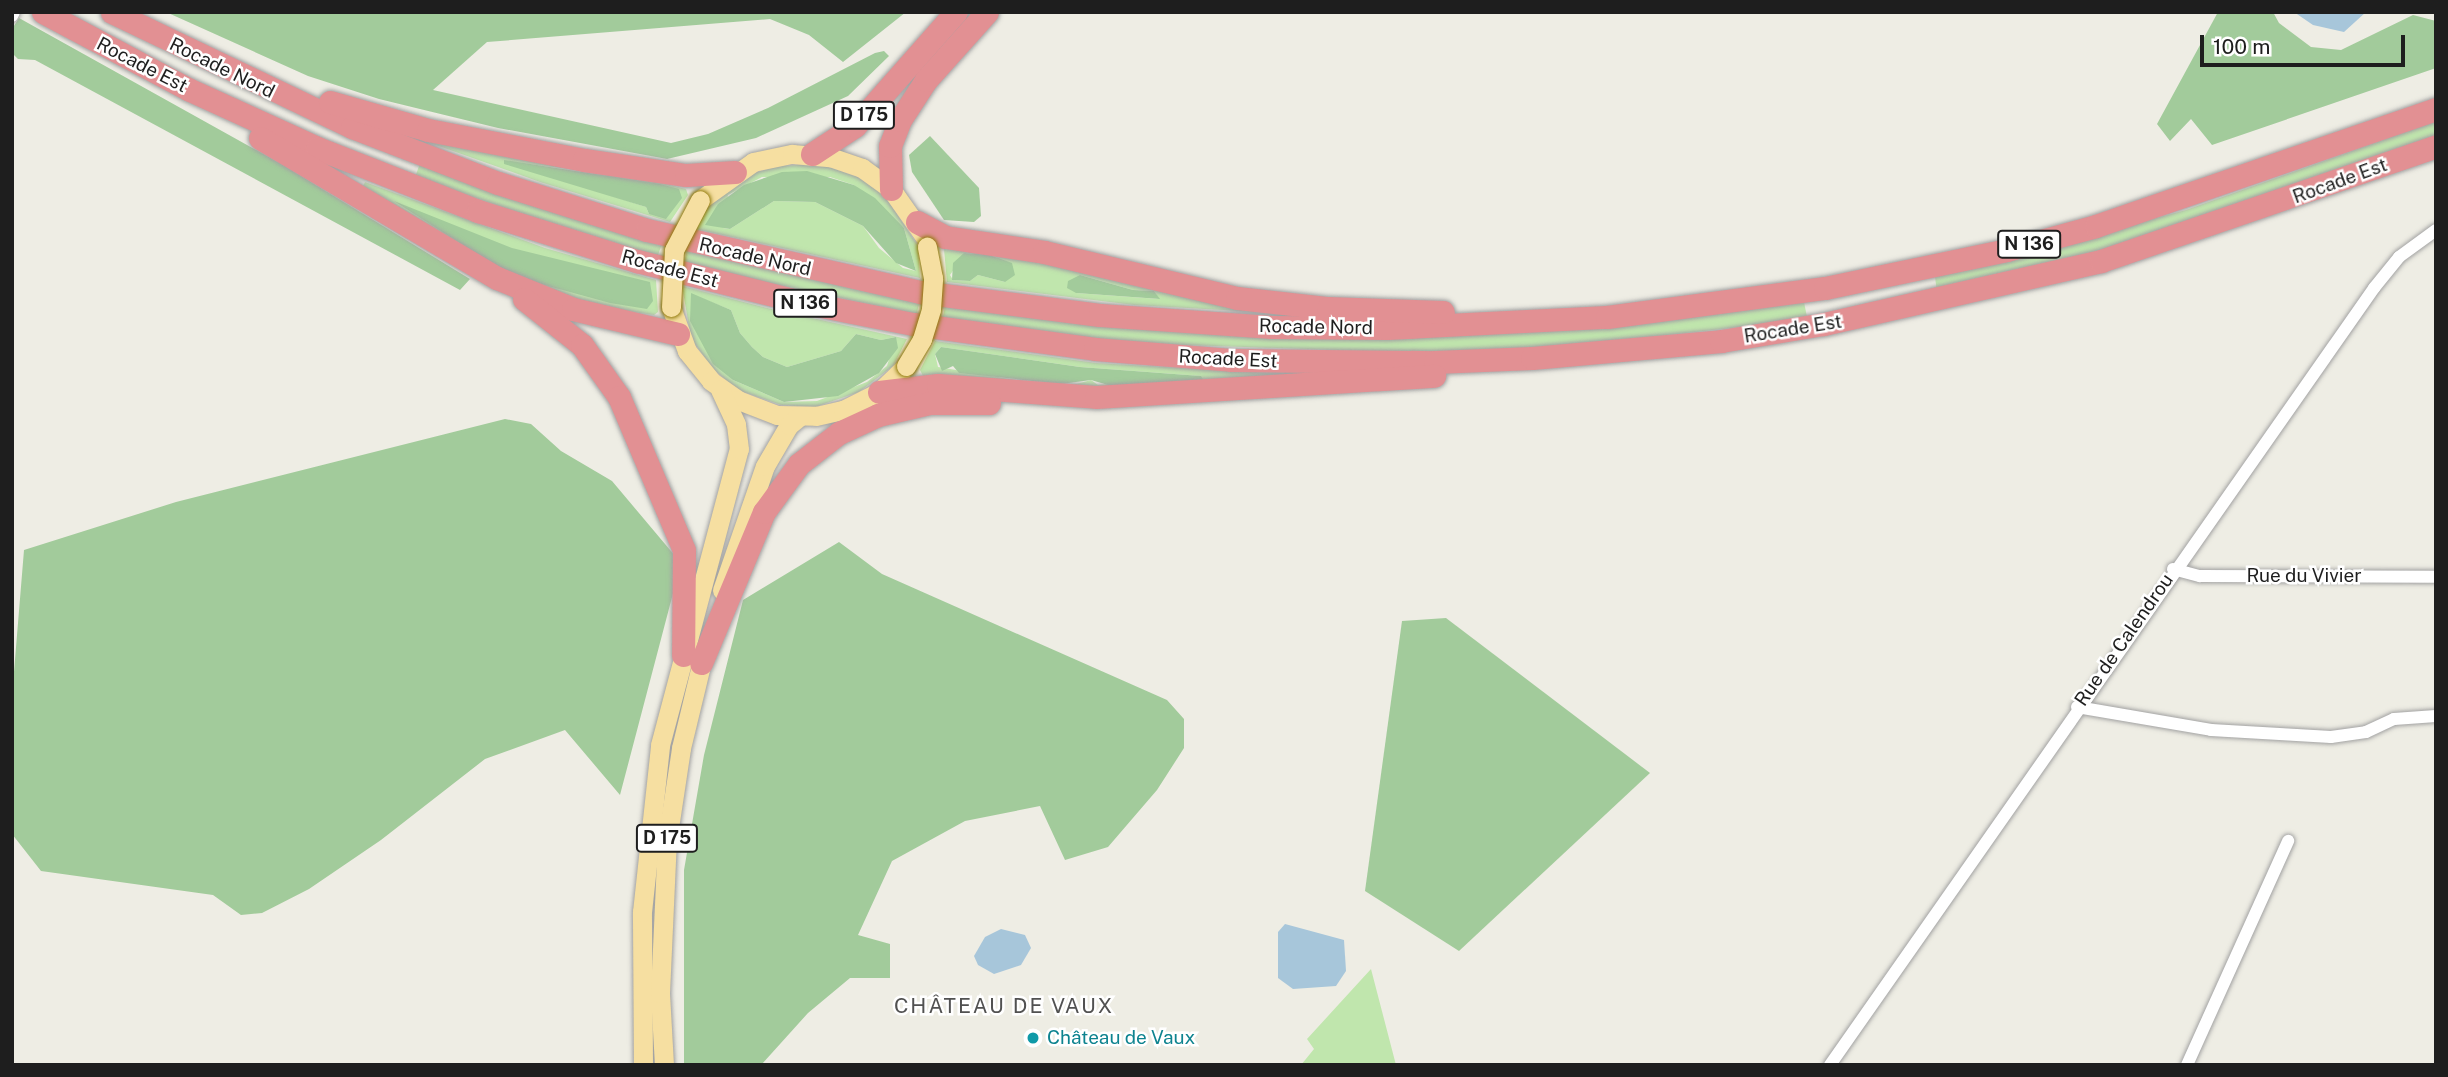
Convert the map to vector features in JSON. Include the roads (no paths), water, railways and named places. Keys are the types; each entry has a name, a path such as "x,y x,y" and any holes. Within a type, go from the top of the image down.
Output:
{"highway":[{"name":"Rocade Nord","path":"112,12 281,96 498,183 647,230 839,277 1033,308 1233,325 1387,328 1607,317"},
{"path":"131,12 250,69 378,118 655,172 698,176 735,172"},
{"name":"D 175","path":"812,154 855,126 957,12"},
{"name":"D 175","path":"891,189 890,146 900,120 933,72 987,12"},
{"name":"Rocade Est","path":"47,15 236,111 415,187 611,253 812,304 1038,342 1231,360 1435,362 1609,353 1824,324 2021,283 2182,237 2436,146"},
{"path":"47,15 149,78 307,162 497,278 582,345 619,397 684,550 692,659"},
{"name":"Rocade Est","path":"1607,317 1811,291 2007,250 2175,202 2436,109"},
{"path":"917,222 944,237 1044,252 1261,302 1607,317"},
{"path":"497,278 573,309 678,334"},
{"path":"692,659 768,505 799,464 832,438 878,415 919,405 1061,404 1096,397 1533,369 1609,353"},
{"path":"879,392 938,385 1096,397"}],"main road":[{"path":"812,154 846,161 891,189 917,222 928,247 933,278 931,309 922,339 906,366 879,392 843,410 799,417 757,409 720,389 697,366 678,334 671,307 674,250 700,200 735,172 772,156 812,154"},
{"name":"D 175","path":"664,1065 660,965 667,841 692,659 737,463 736,424 720,389"},
{"name":"D 175","path":"643,1065 640,991 648,831 660,745 751,500 775,446 799,417"}],"street":[{"name":"Rue de Calendrou","path":"1829,1065 2173,569 2386,271 2409,248 2436,230"},
{"name":"Rue du Vivier","path":"2173,569 2200,576 2436,577"},
{"path":"2077,707 2211,730 2331,737 2366,732 2394,719 2436,716"},
{"path":"2187,1065 2288,841"}],"water":[{"path":"2294,12 2366,12 2344,32 2313,25"},
{"path":"1285,924 1344,940 1346,971 1336,986 1293,989 1278,978 1278,932"},
{"path":"1001,929 1025,935 1031,948 1021,965 994,974 978,965 974,956 985,937"}],"place":[{"name":"Château de Vaux","path":"1033,1038"}],"district":[{"name":"CHÂTEAU DE VAUX","path":"1004,1006"}]}
